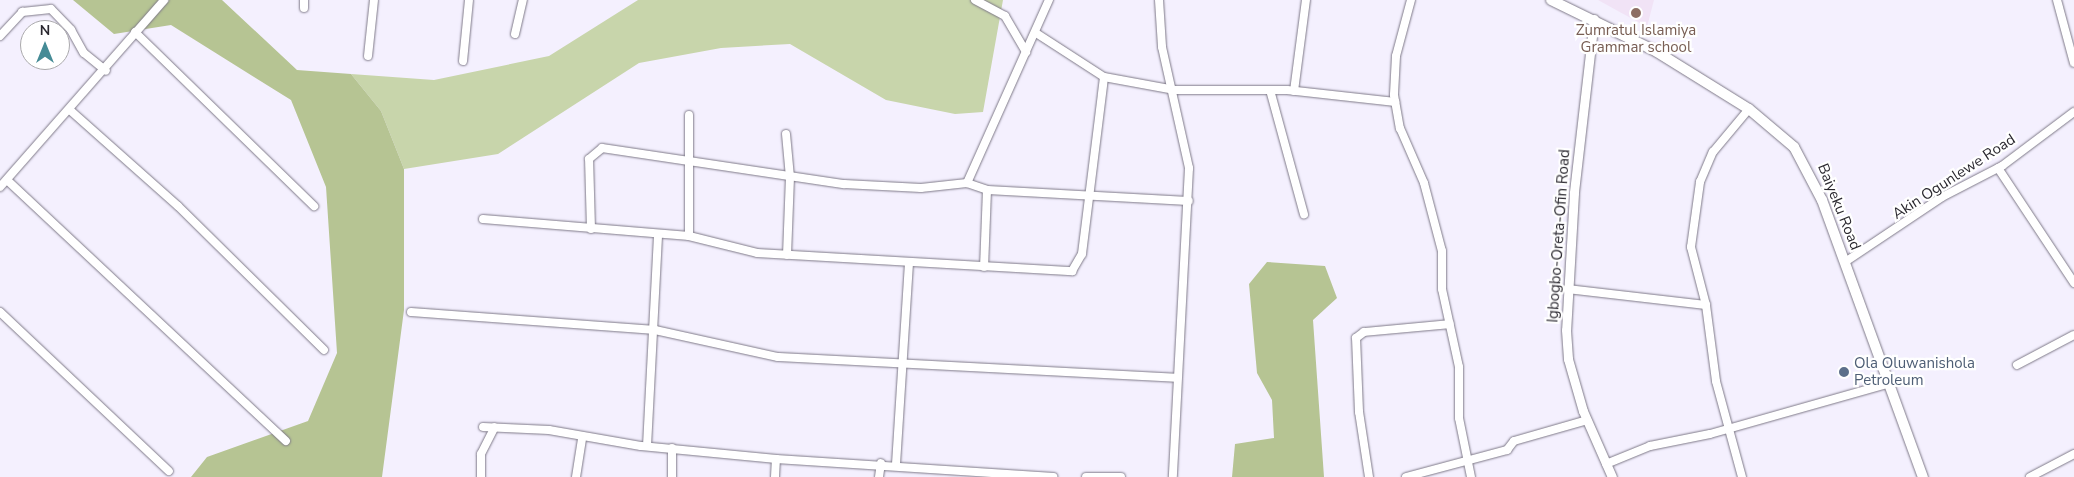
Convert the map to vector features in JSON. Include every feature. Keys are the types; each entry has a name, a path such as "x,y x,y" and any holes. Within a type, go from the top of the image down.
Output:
{"main road":[{"name":"Baiyeku Road","path":"1551,0 1594,19 1750,109 1804,162 1845,262 1923,477"}],"street":[{"path":"0,187 71,111 106,71 135,32 164,0"},
{"path":"368,56 374,0"},
{"path":"463,61 469,0"},
{"path":"515,34 523,0"},
{"path":"975,0 1005,16 1026,52"},
{"path":"967,183 1036,33 1049,0"},
{"path":"1159,0 1162,47 1175,90 1189,168 1189,201 1176,378 1173,477"},
{"path":"1294,91 1306,0"},
{"path":"1411,0 1396,56 1395,102 1400,128 1424,183 1442,250 1442,289 1459,367 1465,460 1471,477"},
{"path":"2057,0 2074,63"},
{"path":"0,36 22,12 51,9 71,30 84,53 106,71"},
{"name":"Igbogbo-Oreta-Ofin Road","path":"1594,19 1567,289 1568,359 1587,420 1612,477"},
{"path":"135,32 314,206"},
{"path":"1036,33 1104,77 1175,90 1294,91 1395,102"},
{"path":"484,220 689,236 738,249 786,255 909,264 1077,268 1104,77"},
{"path":"1270,90 1304,214"},
{"path":"1742,477 1716,381 1706,305 1691,247 1700,182 1713,152 1750,109"},
{"path":"71,111 178,206 324,350"},
{"name":"Akin Ogunlewe Road","path":"1845,262 1942,197 1998,168 2074,112"},
{"path":"689,115 689,236"},
{"path":"786,134 790,177 786,255"},
{"path":"591,229 589,159 593,150 690,160 790,177 920,188 967,183 987,190 1189,201"},
{"path":"1998,168 2074,283"},
{"path":"7,180 286,441"},
{"path":"984,267 987,190"},
{"path":"648,446 655,330 658,235"},
{"path":"896,464 909,264"},
{"path":"1567,289 1706,305"},
{"path":"0,312 169,471"},
{"path":"411,312 655,330 778,357 1176,378"},
{"path":"1369,477 1359,412 1356,338 1364,332 1450,324"},
{"path":"2017,366 2074,335"},
{"path":"1606,464 1650,446 1730,428 1890,383"},
{"path":"1406,477 1507,450 1514,441 1537,432 1587,420"},
{"path":"483,427 549,430 582,438 776,459 896,464 976,475 1054,477"},
{"path":"480,477 481,454 495,428"},
{"path":"576,477 582,438"},
{"path":"672,448 672,477"},
{"path":"2030,477 2074,454"},
{"path":"775,477 776,459"},
{"path":"879,477 881,463"},
{"path":"1086,477 1121,477"}],"shaded area":[{"name":"Zumratul Islamiya Grammar school","path":"1598,0 1654,0 1647,27"}],"green space":[{"path":"73,0 222,0 297,70 351,74 381,111 404,169 404,310 382,477 191,477 207,457 308,421 337,353 326,187 291,100 171,25 114,34"},
{"path":"638,0 1003,0 983,112 955,114 886,100 790,44 721,48 639,63 498,154 404,169 381,111 351,74 434,80 549,56"},
{"path":"1267,262 1325,266 1337,298 1313,320 1324,477 1232,477 1235,444 1274,438 1272,400 1257,373 1249,284"}],"place":[{"name":"Zumratul Islamiya Grammar school","path":"1636,13"},
{"name":"Ola Oluwanishola Petroleum","path":"1844,372"}]}
